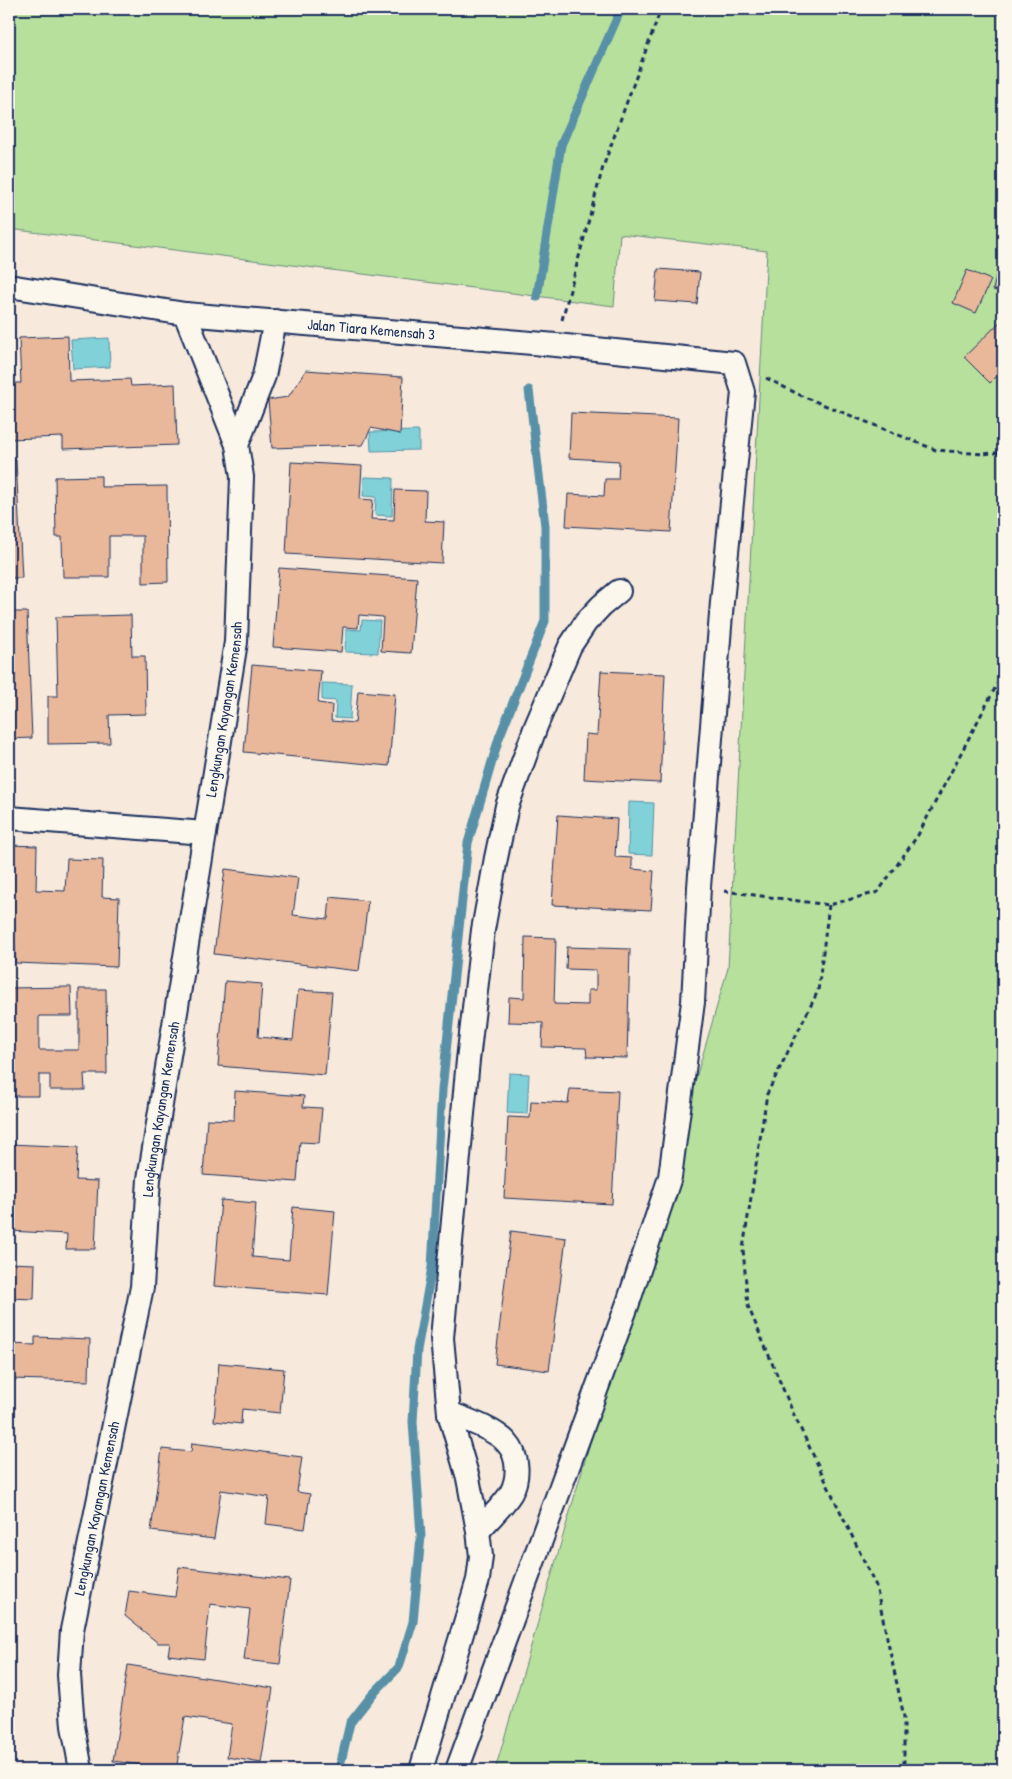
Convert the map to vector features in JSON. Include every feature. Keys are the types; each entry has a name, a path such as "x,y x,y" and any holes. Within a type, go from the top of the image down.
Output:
{"street":[{"name":"Jalan Tiara Kemensah 3","path":"9,286 185,314 556,345 734,363"},
{"name":"Lengkungan Kayangan Kemensah","path":"81,1770 72,1726 70,1684 72,1630 142,1287 149,1179 236,642 242,477 237,445 185,314"},
{"path":"237,445 264,376 274,321"},
{"path":"457,1770 628,1304 670,1177 693,1002 699,887 722,602 743,392 734,363"},
{"path":"421,1770 478,1580 481,1556 468,1478 449,1413 442,1338 469,1050 483,930 507,806 536,726 570,646 586,622 600,606 619,591"},
{"path":"9,818 205,832"},
{"path":"449,1413 490,1430 507,1442 515,1458 517,1475 510,1494 478,1531"}],"path":[{"path":"556,345 603,168 661,9"},
{"path":"734,363 802,396 936,450 983,454 1003,452"},
{"path":"699,887 829,905 878,892 918,835 1003,673"},
{"path":"829,905 818,991 767,1094 744,1249 748,1306 794,1416 876,1586 904,1717 904,1770"}],"green space":[{"path":"9,9 1003,9 1003,1770 495,1770 728,968 767,251 620,234 614,306 9,229"}],"water":[{"path":"109,338 110,367 73,369 71,340"},
{"path":"419,431 419,450 371,451 370,432"},
{"path":"364,477 393,478 392,516 375,515 376,497 363,496"},
{"path":"362,620 380,621 378,653 345,652 346,629 361,630"},
{"path":"322,683 352,684 350,719 335,718 336,701 322,700"},
{"path":"629,802 654,803 652,855 628,854"},
{"path":"509,1073 529,1074 527,1114 507,1113"}],"building":[{"path":"1003,242 1003,292 993,290"},
{"path":"658,269 700,272 697,304 655,301"},
{"path":"967,270 991,280 976,313 953,303"},
{"path":"1000,322 1003,326 1003,370 990,383 964,357"},
{"path":"68,336 69,381 130,379 131,386 175,384 177,445 63,449 63,437 9,439 9,383 21,383 19,338"},
{"path":"306,370 403,377 400,434 371,428 363,445 272,448 268,400 288,397"},
{"path":"571,413 678,418 671,532 566,526 568,494 604,496 605,479 618,479 619,461 569,458"},
{"path":"9,460 16,460 22,578 9,578"},
{"path":"291,462 362,466 360,499 373,500 371,519 394,520 395,490 426,491 425,521 444,522 442,563 286,554"},
{"path":"101,476 101,487 167,486 168,582 143,583 143,536 109,536 109,577 63,577 62,537 56,537 55,477"},
{"path":"279,568 417,578 411,653 381,651 383,617 359,615 358,628 343,627 341,652 273,647"},
{"path":"9,612 27,612 32,738 9,739"},
{"path":"131,615 132,656 145,656 146,714 109,715 110,743 48,744 48,696 58,696 56,617"},
{"path":"252,665 321,671 318,703 332,705 331,721 355,723 358,691 395,694 389,766 244,752"},
{"path":"601,671 665,674 660,783 584,779 586,734 597,735"},
{"path":"558,815 617,819 615,857 632,858 632,869 654,871 651,910 552,905"},
{"path":"9,845 37,846 36,890 65,891 67,859 103,860 102,897 119,898 117,967 15,963 15,947 9,947"},
{"path":"225,869 298,878 293,915 328,919 330,897 368,901 359,971 214,954"},
{"path":"525,937 556,938 554,1004 588,1005 588,990 596,990 596,970 566,969 567,947 630,949 627,1058 587,1057 586,1048 542,1047 543,1023 508,1022 509,997 524,998"},
{"path":"225,981 262,984 258,1037 293,1040 298,990 332,992 325,1075 218,1066"},
{"path":"71,987 72,1016 39,1016 39,1050 79,1050 79,989 106,989 107,1074 84,1074 85,1090 50,1090 50,1075 39,1075 39,1096 9,1096 9,988"},
{"path":"570,1089 618,1091 612,1204 504,1198 508,1117 530,1118 531,1101 568,1103"},
{"path":"235,1091 304,1096 303,1107 322,1108 319,1143 300,1142 297,1182 203,1175 207,1119 234,1120"},
{"path":"9,1144 78,1147 76,1180 98,1181 95,1249 66,1249 67,1234 9,1231"},
{"path":"221,1200 256,1203 252,1257 289,1260 293,1207 335,1211 328,1295 214,1286"},
{"path":"511,1231 566,1238 549,1371 495,1364"},
{"path":"9,1263 35,1264 34,1299 9,1298"},
{"path":"35,1337 90,1339 89,1381 9,1379 9,1344 35,1345"},
{"path":"219,1363 284,1369 280,1413 242,1409 241,1424 214,1421"},
{"path":"192,1443 302,1457 297,1492 310,1494 305,1529 266,1524 269,1497 221,1490 214,1539 151,1531 162,1449 191,1452"},
{"path":"179,1567 290,1580 280,1664 244,1660 250,1609 210,1604 204,1659 168,1655 170,1643 158,1643 125,1616 129,1591 175,1597"},
{"path":"128,1665 273,1688 261,1763 227,1757 232,1724 185,1717 176,1770 113,1761"},
{"path":"9,1733 14,1745 9,1747"}],"waterway":[{"path":"537,297 561,145 621,9"},
{"path":"339,1770 350,1723 372,1695 399,1667 413,1622 421,1536 413,1422 417,1350 432,1267 442,1090 468,843 499,738 545,621 545,526 529,390"}]}
